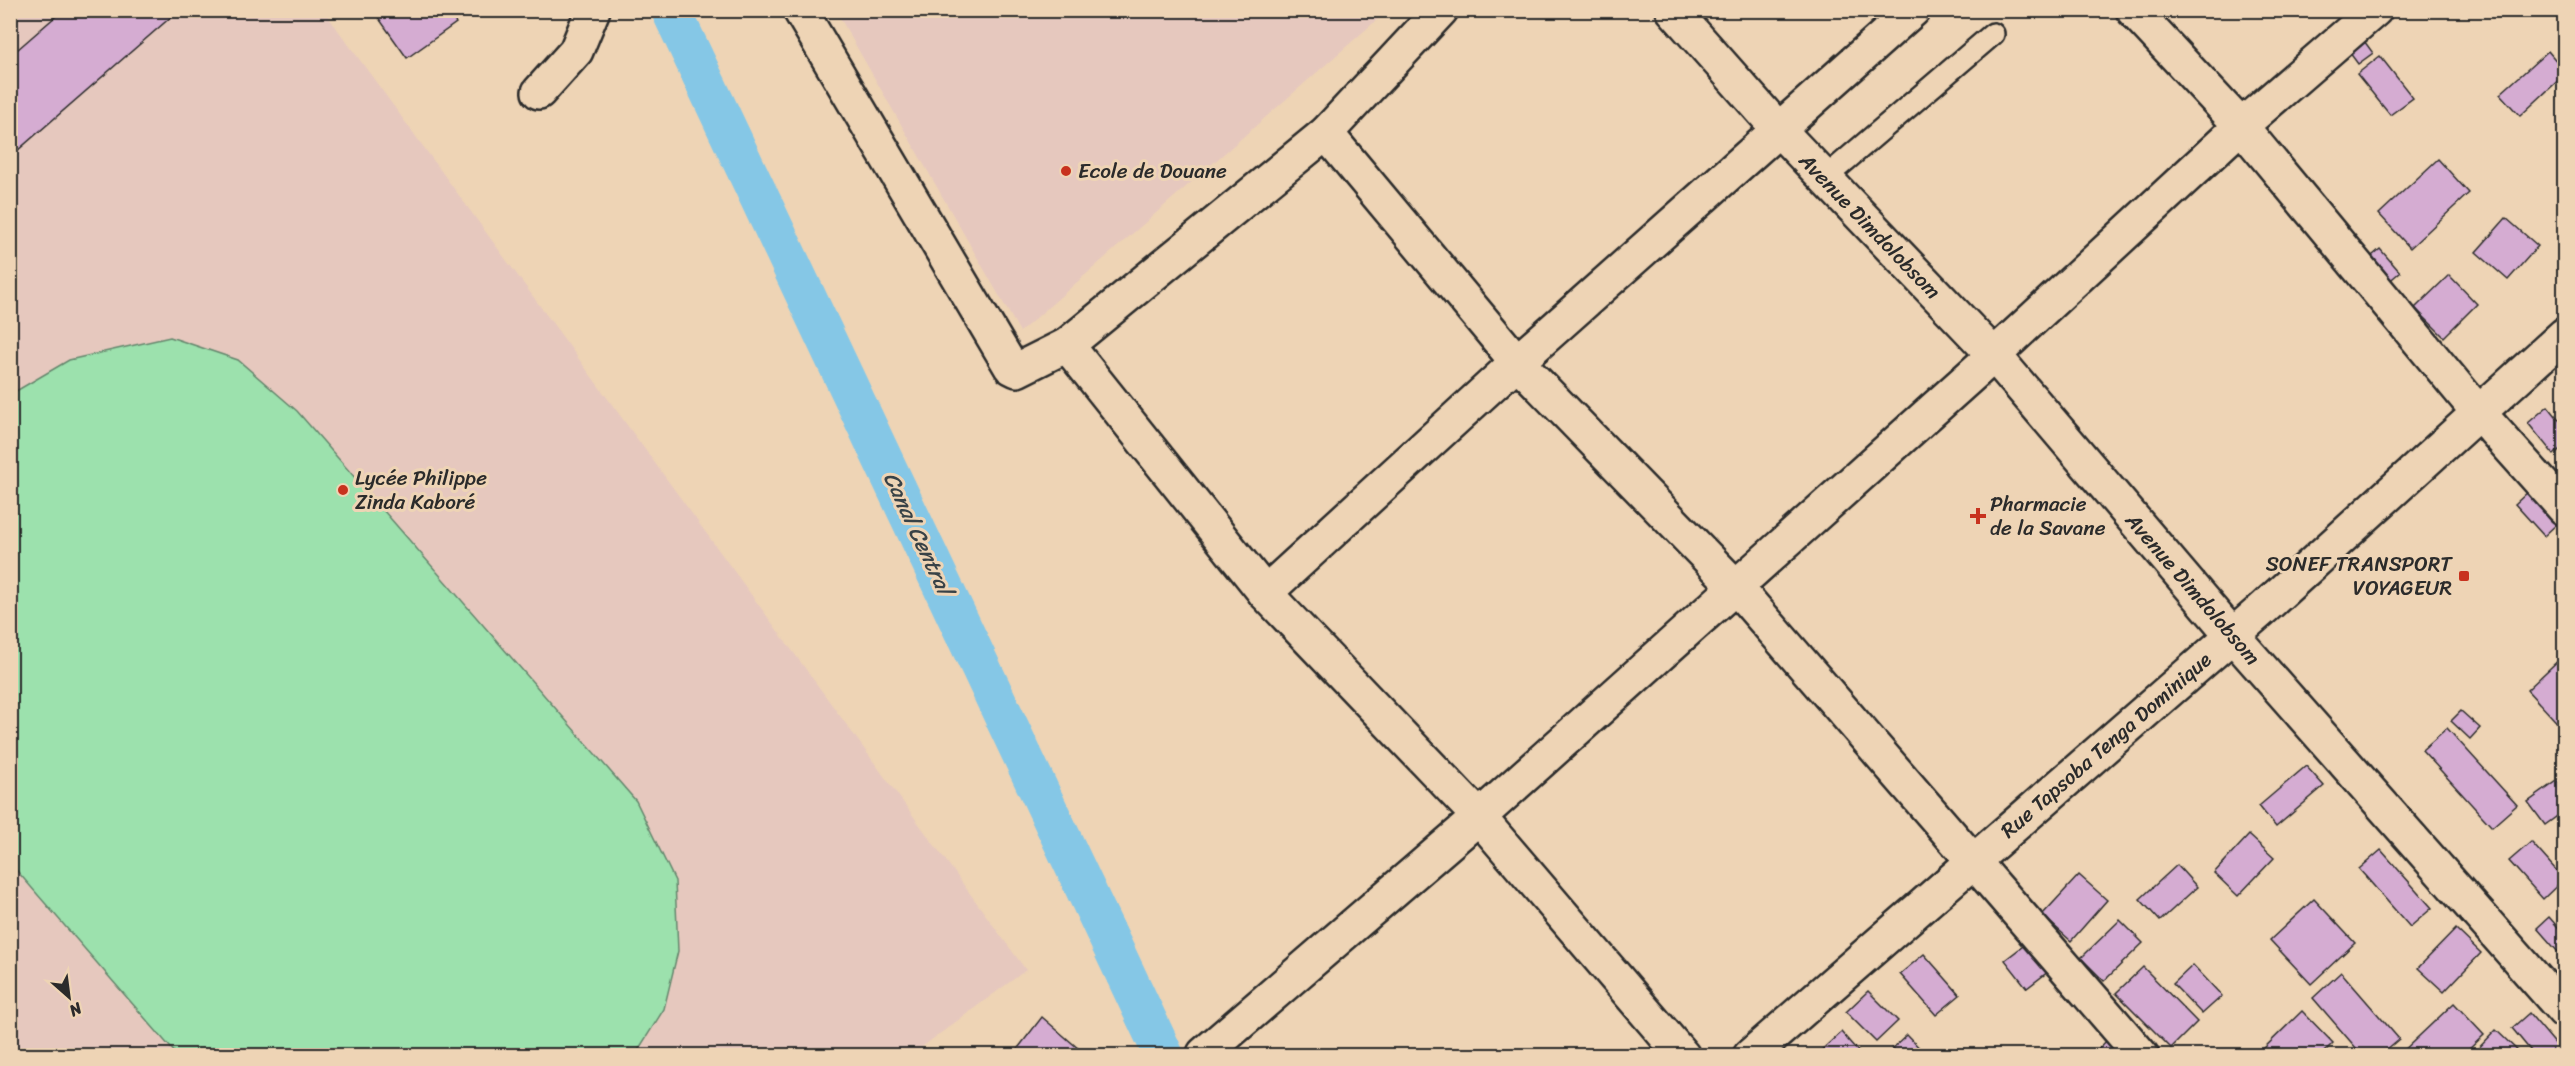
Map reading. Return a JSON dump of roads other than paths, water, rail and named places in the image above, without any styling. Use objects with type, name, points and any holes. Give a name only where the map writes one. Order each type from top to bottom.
[{"type":"street","points":[[539,92],[576,51],[593,10]]},
{"type":"street","points":[[800,10],[1011,367],[1017,370],[1067,345],[1326,133],[1441,10]]},
{"type":"street","name":"Avenue Dimdolobsom","points":[[1673,10],[1780,131],[1994,355],[2232,635],[2565,1011]]},
{"type":"street","points":[[1264,593],[1517,362],[1780,131],[1913,10]]},
{"type":"street","points":[[2133,10],[2241,126],[2478,412],[2565,508]]},
{"type":"street","points":[[1204,1054],[1479,817],[1994,355],[2241,126],[2375,10]]},
{"type":"street","points":[[1326,133],[1517,362],[1735,586],[2142,1056]]},
{"type":"street","name":"Rue Tapsoba Tenga Dominique","points":[[1750,1056],[2232,635],[2565,335]]},
{"type":"street","points":[[1067,345],[1264,593],[1479,817],[1683,1056]]},
{"type":"lane","points":[[1824,178],[1993,34]]},
{"type":"waterway","name":"Canal Central","points":[[671,10],[1164,1056]]},
{"type":"place","name":"Ecole de Douane","points":[[1066,171]]},
{"type":"place","name":"Lycée Philippe Zinda Kaboré","points":[[343,490]]},
{"type":"place","name":"Pharmacie de la Savane","points":[[1978,516]]},
{"type":"place","name":"SONEF TRANSPORT VOYAGEUR","points":[[2464,576]]}]
